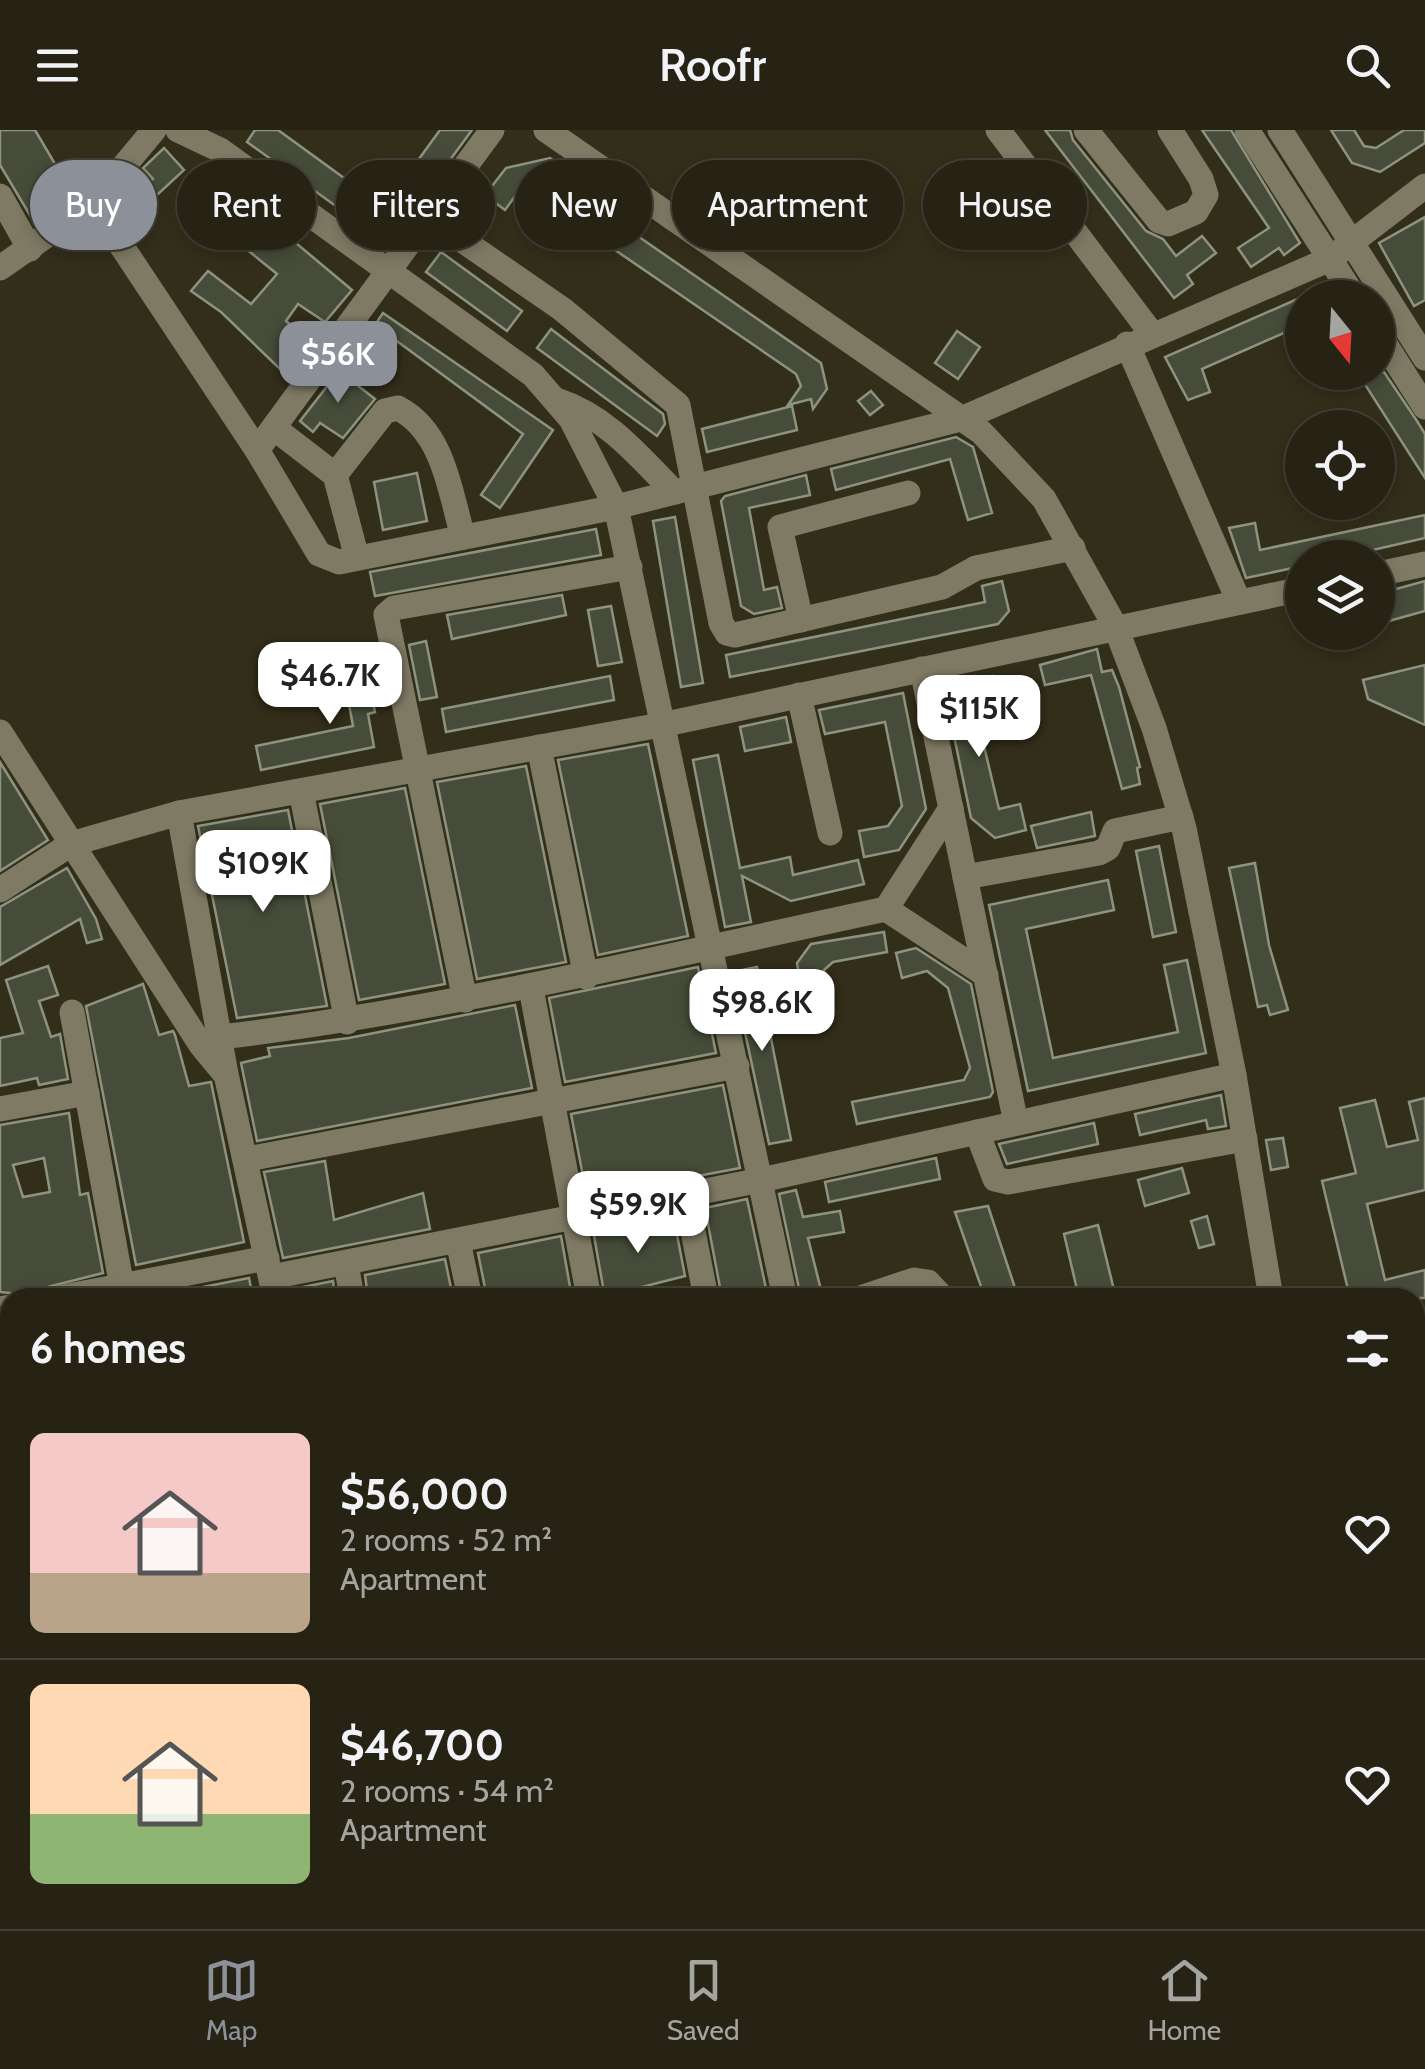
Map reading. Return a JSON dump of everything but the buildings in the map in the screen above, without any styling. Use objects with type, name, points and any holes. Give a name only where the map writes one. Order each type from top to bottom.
[{"type":"street","points":[[129,160],[154,130]]},
{"type":"street","points":[[178,130],[228,140],[390,274],[533,375],[556,400],[616,507],[666,724],[783,1288]]},
{"type":"street","points":[[471,160],[492,130]]},
{"type":"street","points":[[546,130],[981,432],[1044,499],[1116,628],[1154,728],[1181,818],[1234,1074],[1269,1288]]},
{"type":"street","points":[[998,130],[1152,334]]},
{"type":"street","points":[[1086,130],[1159,221],[1168,224],[1196,212],[1206,195],[1201,179],[1170,130]]},
{"type":"street","points":[[1248,130],[1344,280]]},
{"type":"street","points":[[1280,130],[1425,358]]},
{"type":"street","points":[[124,250],[257,450],[318,554],[339,562],[616,507],[961,418],[1330,258],[1425,186]]},
{"type":"street","points":[[0,196],[30,249],[0,268]]},
{"type":"street","points":[[257,450],[407,250]]},
{"type":"street","points":[[476,250],[562,310],[673,399],[683,419],[683,489],[726,632],[735,635],[942,586],[976,568],[1073,548]]},
{"type":"street","points":[[1127,344],[1239,602]]},
{"type":"street","points":[[1395,360],[1425,408]]},
{"type":"street","points":[[556,400],[585,409],[683,489]]},
{"type":"street","points":[[335,476],[385,412],[398,408],[430,436],[439,453],[462,538]]},
{"type":"street","points":[[274,428],[335,476],[357,558]]},
{"type":"street","points":[[800,620],[780,528],[908,493]]},
{"type":"street","points":[[1395,570],[1425,564]]},
{"type":"street","points":[[466,1000],[420,769],[385,621],[389,611],[630,567]]},
{"type":"street","points":[[0,890],[72,844],[179,813],[666,724],[1285,593]]},
{"type":"street","points":[[922,669],[1016,1123]]},
{"type":"street","points":[[799,696],[830,833]]},
{"type":"street","points":[[1,734],[201,1045],[226,1074]]},
{"type":"street","points":[[539,747],[586,977]]},
{"type":"street","points":[[301,791],[347,1022]]},
{"type":"street","points":[[221,1037],[347,1022],[531,988],[886,908],[951,808]]},
{"type":"street","points":[[179,813],[226,1074],[271,1277]]},
{"type":"street","points":[[966,878],[1099,854],[1108,848],[1115,831],[1181,818]]},
{"type":"street","points":[[886,908],[986,975]]},
{"type":"street","points":[[531,988],[587,1288]]},
{"type":"street","points":[[72,1012],[122,1288]]},
{"type":"street","points":[[247,1160],[737,1066]]},
{"type":"street","points":[[155,1288],[271,1277],[572,1219],[1234,1074]]},
{"type":"street","points":[[0,1109],[86,1092]]},
{"type":"street","points":[[977,1132],[988,1169],[995,1179],[1008,1182],[1245,1139]]},
{"type":"street","points":[[686,1195],[704,1288]]},
{"type":"street","points":[[458,1241],[468,1288]]},
{"type":"street","points":[[346,1263],[350,1288]]},
{"type":"street","points":[[890,1288],[914,1280],[928,1282],[934,1288]]}]
